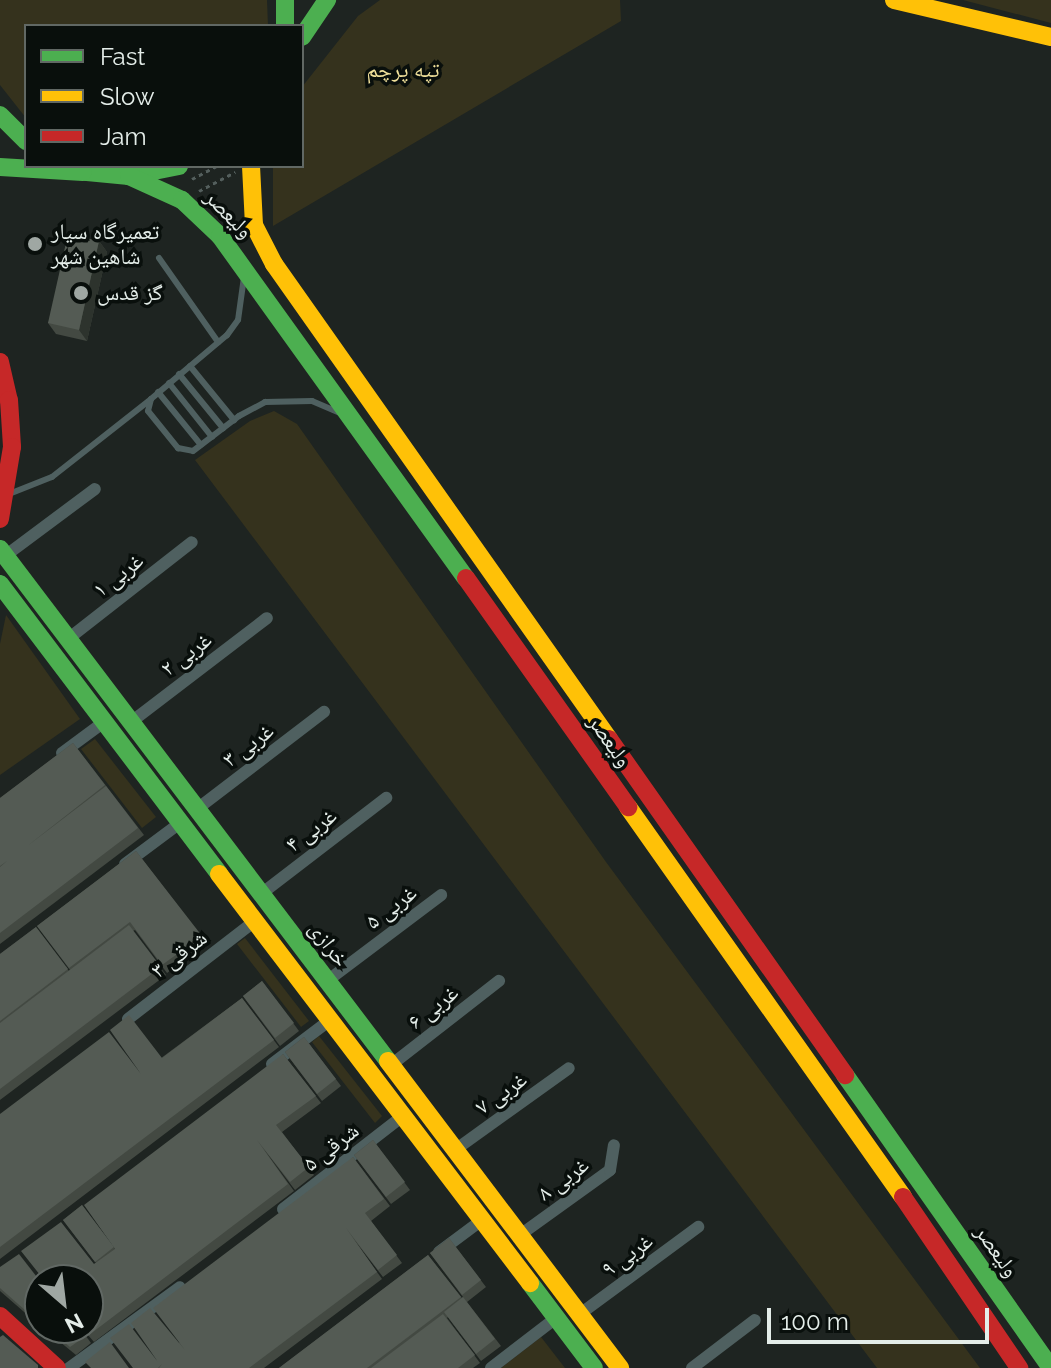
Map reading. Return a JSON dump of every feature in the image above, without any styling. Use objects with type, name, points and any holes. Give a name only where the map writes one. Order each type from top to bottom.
[{"type":"main road","points":[[285,0],[285,24]]},
{"type":"main road","points":[[304,34],[327,0]]},
{"type":"main road","points":[[894,0],[1051,37]]},
{"type":"main road","points":[[0,115],[24,139]]},
{"type":"main road","points":[[0,167],[80,169],[129,176],[169,168]]},
{"type":"main road","name":"ولیعصر","points":[[249,168],[254,225],[274,264],[1051,1368]]},
{"type":"main road","points":[[0,175],[19,169]]},
{"type":"main road","name":"ولیعصر","points":[[129,176],[182,200],[220,236],[244,265],[869,1147],[1019,1368]]},
{"type":"main road","points":[[0,362],[9,400],[12,447],[0,519]]},
{"type":"main road","name":"خرازی","points":[[3,553],[620,1368]]},
{"type":"main road","name":"خرازی","points":[[0,584],[594,1368]]},
{"type":"main road","points":[[368,1070],[388,1061]]},
{"type":"main road","points":[[518,1268],[535,1255]]},
{"type":"main road","points":[[0,1316],[57,1368]]},
{"type":"street","points":[[3,553],[95,489]]},
{"type":"street","name":"۱ غربی","points":[[68,639],[192,542]]},
{"type":"street","name":"۲ غربی","points":[[131,722],[267,618]]},
{"type":"street","name":"۳ غربی","points":[[197,809],[324,712]]},
{"type":"street","points":[[46,764],[104,722]]},
{"type":"street","name":"۴ غربی","points":[[261,894],[386,798]]},
{"type":"street","points":[[108,877],[180,823]]},
{"type":"street","name":"۵ غربی","points":[[327,981],[441,895]]},
{"type":"street","name":"۳ شرقی","points":[[128,1019],[255,921]]},
{"type":"street","name":"۶ غربی","points":[[388,1061],[499,981]]},
{"type":"street","points":[[254,1077],[330,1020]]},
{"type":"street","name":"۷ غربی","points":[[455,1150],[569,1068]]},
{"type":"street","name":"۵ شرقی","points":[[283,1209],[403,1116]]},
{"type":"street","name":"۸ غربی","points":[[520,1235],[610,1170],[614,1145]]},
{"type":"street","points":[[423,1264],[482,1220]]},
{"type":"street","name":"۹ غربی","points":[[580,1314],[698,1227]]},
{"type":"street","points":[[69,1368],[190,1280]]},
{"type":"street","points":[[491,1368],[556,1318]]},
{"type":"street","points":[[692,1368],[755,1320]]},
{"type":"lane","points":[[159,258],[218,342]]},
{"type":"lane","points":[[2,494],[52,477],[218,342],[238,320],[243,301],[244,265]]},
{"type":"lane","points":[[190,366],[234,420]]},
{"type":"lane","points":[[179,374],[223,428]]},
{"type":"lane","points":[[169,383],[212,437]]},
{"type":"lane","points":[[158,392],[201,445]]},
{"type":"lane","points":[[151,399],[148,411],[178,448],[193,451],[234,420],[265,402],[287,399],[312,401],[353,419]]},
{"type":"path","points":[[182,200],[245,168]]},
{"type":"green space","points":[[0,0],[267,0],[268,24],[24,24],[24,115],[0,85]]},
{"type":"green space","name":"تپه پرچم","points":[[380,0],[620,0],[621,21],[273,226],[273,168],[304,168],[304,84],[358,16]]},
{"type":"green space","points":[[963,0],[1051,0],[1051,23]]},
{"type":"green space","points":[[274,411],[297,424],[606,862],[980,1368],[877,1368],[195,460],[250,421]]},
{"type":"green space","points":[[6,615],[80,719],[0,775],[0,644]]},
{"type":"green space","points":[[95,739],[156,817],[142,828],[81,749]]},
{"type":"green space","points":[[245,938],[309,1021],[301,1027],[237,944]]},
{"type":"green space","points":[[319,1036],[382,1116],[375,1123],[312,1042]]},
{"type":"green space","points":[[541,1337],[565,1368],[501,1368]]},
{"type":"building","name":"گز قدس","points":[[68,234],[99,241],[79,330],[48,323]]},
{"type":"building","points":[[73,743],[105,785],[26,847],[106,786],[138,828],[0,933],[0,867],[7,861],[0,866],[0,798]]},
{"type":"building","points":[[136,851],[202,936],[162,965],[130,922],[69,968],[37,926]]},
{"type":"building","points":[[129,925],[161,967],[0,1089],[0,1023]]},
{"type":"building","points":[[36,927],[68,969],[0,1021],[0,954]]},
{"type":"building","points":[[262,981],[294,1023],[275,1038],[243,996]]},
{"type":"building","points":[[242,998],[274,1040],[0,1247],[0,1114],[109,1032],[141,1074],[110,1030],[129,1015],[162,1058]]},
{"type":"building","points":[[304,1037],[336,1079],[317,1094],[285,1052]]},
{"type":"building","points":[[283,1054],[316,1096],[276,1125],[309,1167],[290,1182],[257,1140],[288,1184],[104,1324],[104,1264],[94,1264],[115,1249],[84,1205]]},
{"type":"building","points":[[373,1140],[405,1182],[386,1197],[354,1155]]},
{"type":"building","points":[[353,1157],[384,1199],[365,1213],[397,1255],[378,1270],[346,1228],[377,1272],[249,1368],[159,1368],[162,1364],[158,1368],[133,1368],[110,1338],[129,1324],[158,1362],[131,1323],[150,1308],[185,1350],[153,1308]]},
{"type":"building","points":[[82,1205],[114,1247],[95,1262],[63,1220]]},
{"type":"building","points":[[61,1222],[94,1264],[31,1264],[21,1251]]},
{"type":"building","points":[[449,1238],[481,1280],[462,1295],[430,1253]]},
{"type":"building","points":[[19,1254],[27,1264],[24,1264],[24,1309],[0,1288],[0,1267]]},
{"type":"building","points":[[428,1255],[461,1297],[367,1368],[279,1368]]},
{"type":"building","points":[[463,1297],[495,1339],[476,1354],[444,1312]]},
{"type":"building","points":[[443,1314],[475,1355],[458,1368],[371,1368]]},
{"type":"building","points":[[3,1335],[38,1368],[0,1368],[0,1337]]},
{"type":"building","points":[[110,1342],[129,1368],[91,1368],[85,1362]]},
{"type":"traffic: fast","points":[[285,0],[285,24]]},
{"type":"traffic: fast","points":[[304,34],[327,0]]},
{"type":"traffic: fast","points":[[0,115],[24,139]]},
{"type":"traffic: fast","points":[[0,167],[83,172]]},
{"type":"traffic: fast","points":[[77,168],[87,172],[129,176],[169,168]]},
{"type":"traffic: fast","points":[[129,176],[182,200],[220,236],[466,578]]},
{"type":"traffic: fast","points":[[0,549],[388,1061]]},
{"type":"traffic: fast","points":[[0,584],[219,874]]},
{"type":"traffic: fast","points":[[845,1075],[1051,1368]]},
{"type":"traffic: fast","points":[[530,1283],[594,1368]]},
{"type":"traffic: slow","points":[[894,0],[1051,37]]},
{"type":"traffic: slow","points":[[251,168],[254,225],[274,264],[609,739]]},
{"type":"traffic: slow","points":[[628,807],[903,1197]]},
{"type":"traffic: slow","points":[[219,874],[530,1283]]},
{"type":"traffic: slow","points":[[388,1061],[620,1368]]},
{"type":"traffic: jam","points":[[0,362],[9,400],[12,447],[0,519]]},
{"type":"traffic: jam","points":[[466,578],[628,807]]},
{"type":"traffic: jam","points":[[609,739],[845,1075]]},
{"type":"traffic: jam","points":[[903,1197],[1019,1368]]},
{"type":"traffic: jam","points":[[0,1316],[57,1368]]},
{"type":"place","name":"تعمیرگاه سیار شاهین شهر","points":[[35,244]]},
{"type":"place","name":"گز قدس","points":[[81,293]]}]
